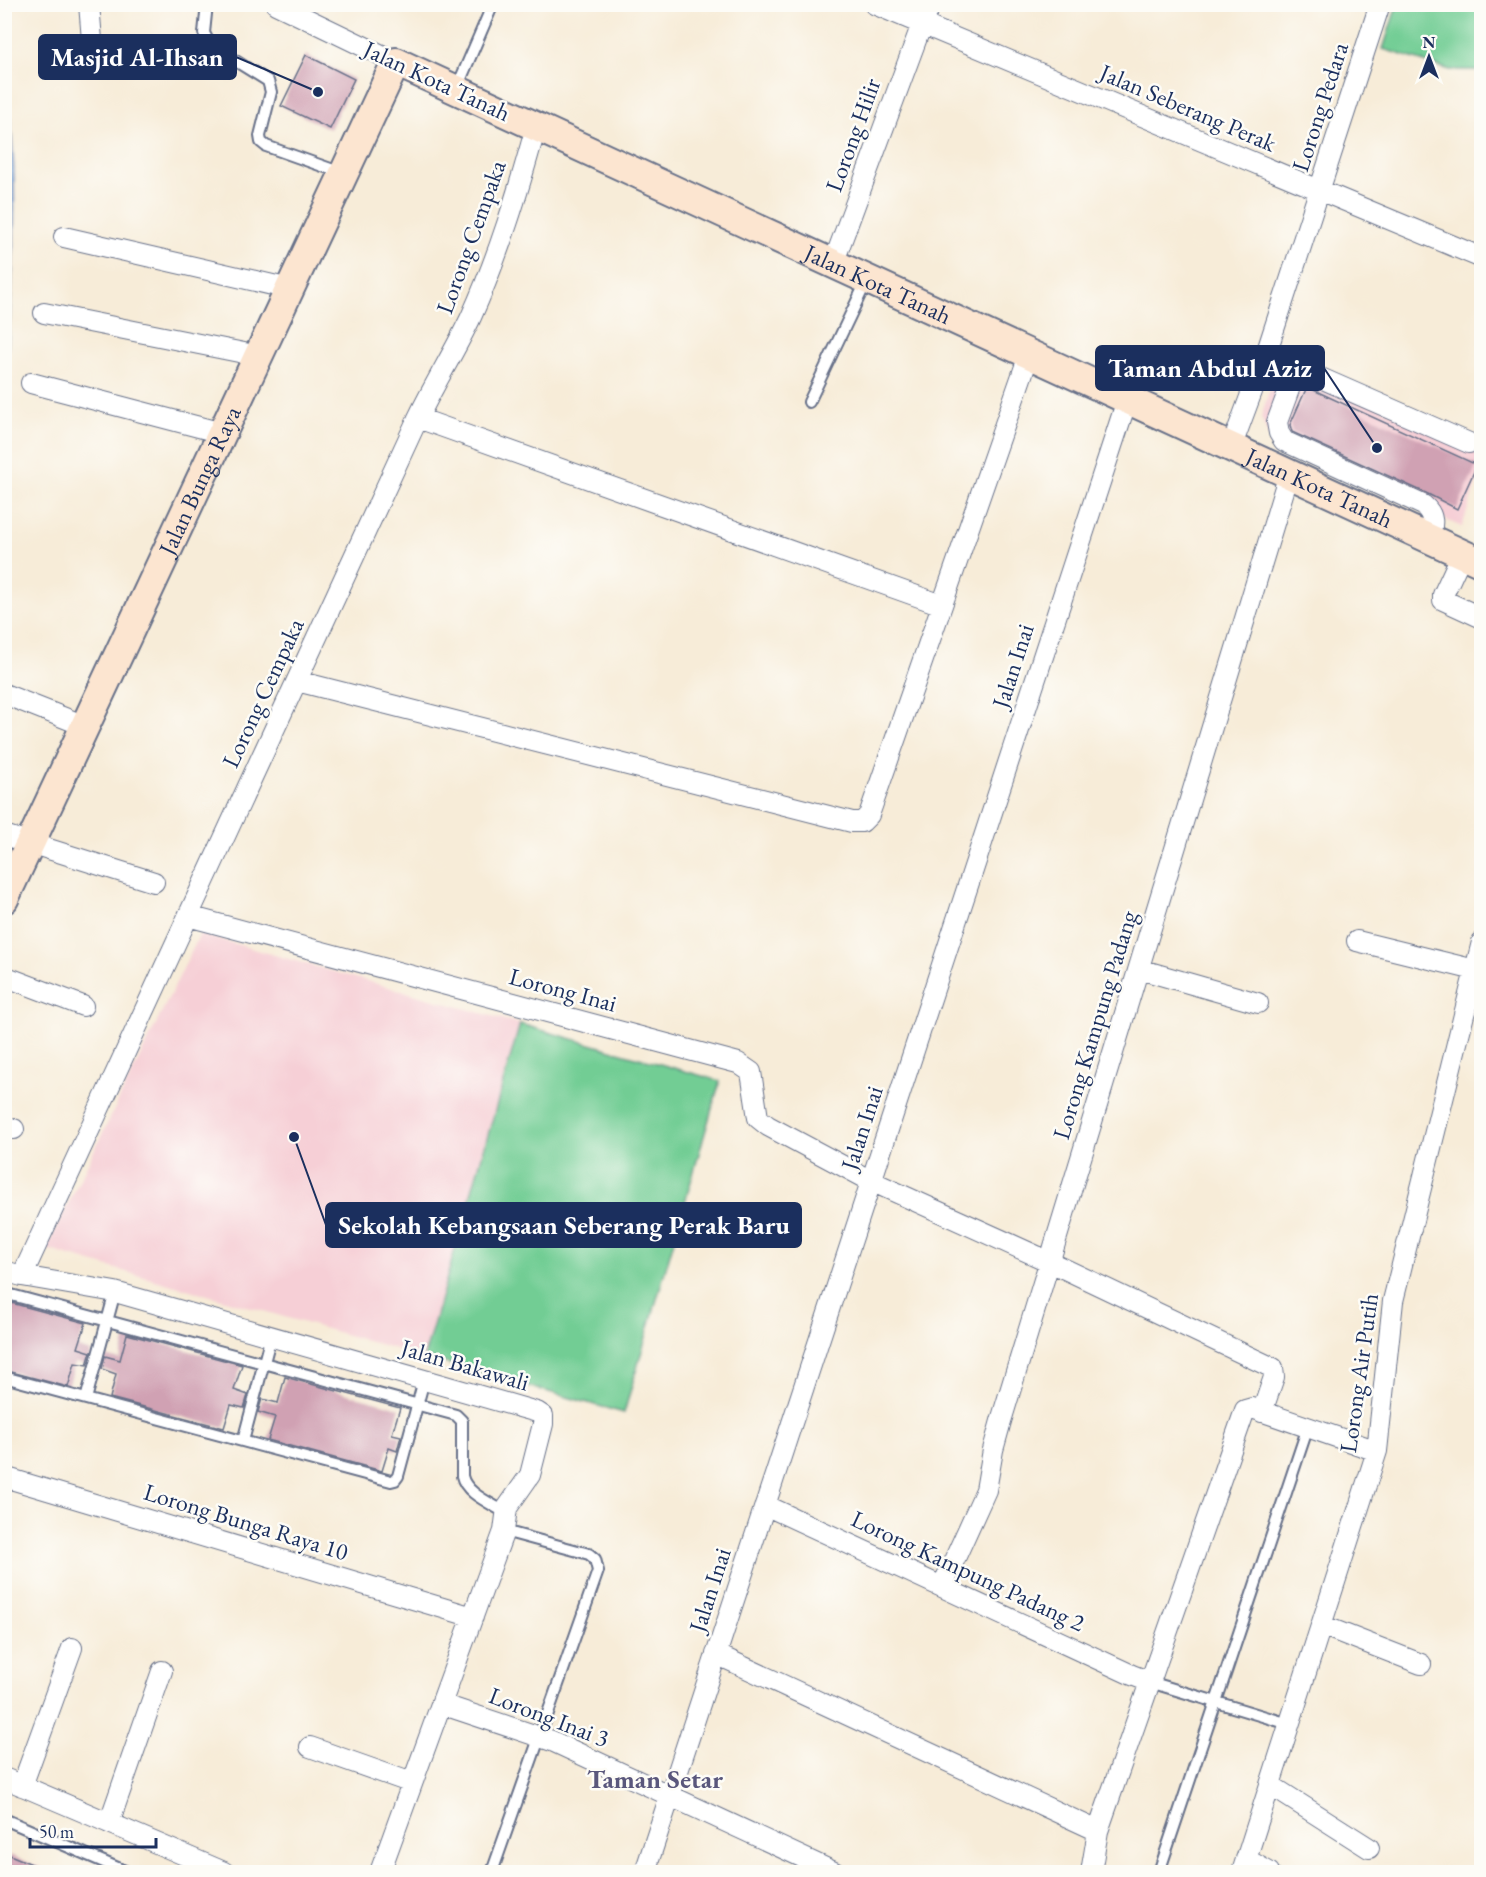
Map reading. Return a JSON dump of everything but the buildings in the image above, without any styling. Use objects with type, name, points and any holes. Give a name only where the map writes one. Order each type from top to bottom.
[{"type":"street","name":"Jalan Seberang Perak","points":[[874,4],[1482,258]]},
{"type":"street","name":"Lorong Hilir","points":[[833,264],[931,4]]},
{"type":"street","name":"Lorong Pedara","points":[[1231,448],[1266,354],[1380,4]]},
{"type":"street","points":[[87,5],[93,52]]},
{"type":"street","name":"Jalan Kota Tanah","points":[[281,6],[456,90],[1472,559]]},
{"type":"street","name":"Jalan Bunga Raya","points":[[4,898],[18,839],[85,726],[396,62]]},
{"type":"street","name":"Lorong Cempaka","points":[[13,1274],[188,916],[418,418],[470,318],[496,257],[516,199],[536,127]]},
{"type":"street","points":[[64,237],[290,289]]},
{"type":"street","points":[[44,314],[259,356]]},
{"type":"street","points":[[297,681],[857,823],[862,822],[869,814],[1029,354]]},
{"type":"street","points":[[1266,354],[1469,443]]},
{"type":"street","points":[[1297,368],[1277,422],[1284,441],[1423,505],[1432,518],[1432,528],[1428,538]]},
{"type":"street","points":[[31,383],[222,433]]},
{"type":"street","name":"Jalan Inai","points":[[645,1872],[1127,400]]},
{"type":"street","points":[[418,418],[942,605]]},
{"type":"street","name":"Lorong Kampung Padang","points":[[942,1587],[986,1490],[996,1439],[1289,474]]},
{"type":"street","points":[[1472,559],[1443,595],[1443,600],[1482,618]]},
{"type":"street","points":[[4,694],[85,726]]},
{"type":"street","points":[[18,839],[154,882]]},
{"type":"street","name":"Lorong Inai","points":[[188,916],[738,1063],[752,1072],[758,1118],[762,1123],[871,1181]]},
{"type":"street","points":[[1357,941],[1474,970]]},
{"type":"street","name":"Lorong Air Putih","points":[[1244,1866],[1377,1451],[1393,1300],[1482,942]]},
{"type":"street","points":[[1139,969],[1258,1003]]},
{"type":"street","points":[[4,976],[83,1006]]},
{"type":"street","points":[[871,1181],[1050,1262],[1273,1368],[1274,1377],[1262,1412]]},
{"type":"street","name":"Jalan Bakawali","points":[[13,1274],[115,1292],[537,1412],[543,1416],[530,1475],[505,1522],[473,1617],[380,1872]]},
{"type":"street","points":[[1091,1872],[1098,1831],[1244,1412],[1249,1408],[1377,1451]]},
{"type":"street","name":"Lorong Bunga Raya 10","points":[[4,1477],[473,1617]]},
{"type":"street","name":"Lorong Kampung Padang 2","points":[[765,1505],[1150,1682]]},
{"type":"street","points":[[1321,1625],[1421,1664]]},
{"type":"street","points":[[72,1648],[14,1782],[224,1872]]},
{"type":"street","points":[[716,1654],[1098,1831]]},
{"type":"street","points":[[109,1823],[162,1671]]},
{"type":"street","name":"Lorong Inai 3","points":[[441,1704],[538,1736],[834,1872]]},
{"type":"street","points":[[310,1747],[412,1784]]},
{"type":"street","points":[[1270,1785],[1369,1848]]},
{"type":"street","points":[[1244,1866],[1269,1872]]},
{"type":"lane","points":[[207,4],[204,33],[210,45],[268,81],[271,87],[272,92],[260,136],[261,142],[266,146],[344,174]]},
{"type":"lane","points":[[456,90],[493,4]]},
{"type":"lane","points":[[809,402],[867,280]]},
{"type":"lane","points":[[86,1399],[115,1292]]},
{"type":"lane","points":[[4,1293],[460,1417],[464,1484],[505,1522],[589,1554],[595,1559],[598,1571],[492,1872]]},
{"type":"lane","points":[[243,1441],[271,1336]]},
{"type":"lane","points":[[4,1377],[393,1481],[398,1476],[424,1380]]},
{"type":"lane","points":[[1160,1872],[1308,1427]]},
{"type":"lane","points":[[1150,1682],[1289,1724]]},
{"type":"lane","points":[[4,1819],[128,1872]]},
{"type":"shaded area","points":[[1278,362],[1481,452],[1481,469],[1462,527],[1272,444],[1261,417]]},
{"type":"shaded area","points":[[200,934],[520,1024],[424,1357],[46,1249]]},
{"type":"green space","points":[[1397,5],[1481,5],[1481,70],[1450,70],[1383,49]]},
{"type":"green space","points":[[520,1024],[720,1081],[624,1413],[424,1357]]},
{"type":"water","points":[[5,89],[13,146],[14,240],[5,374]]},
{"type":"place","name":"Masjid Al-Ihsan","points":[[318,92]]},
{"type":"place","name":"Taman Abdul Aziz","points":[[1377,448]]},
{"type":"place","name":"Sekolah Kebangsaan Seberang Perak Baru","points":[[294,1137]]},
{"type":"district","name":"Taman Setar","points":[[655,1779]]}]
